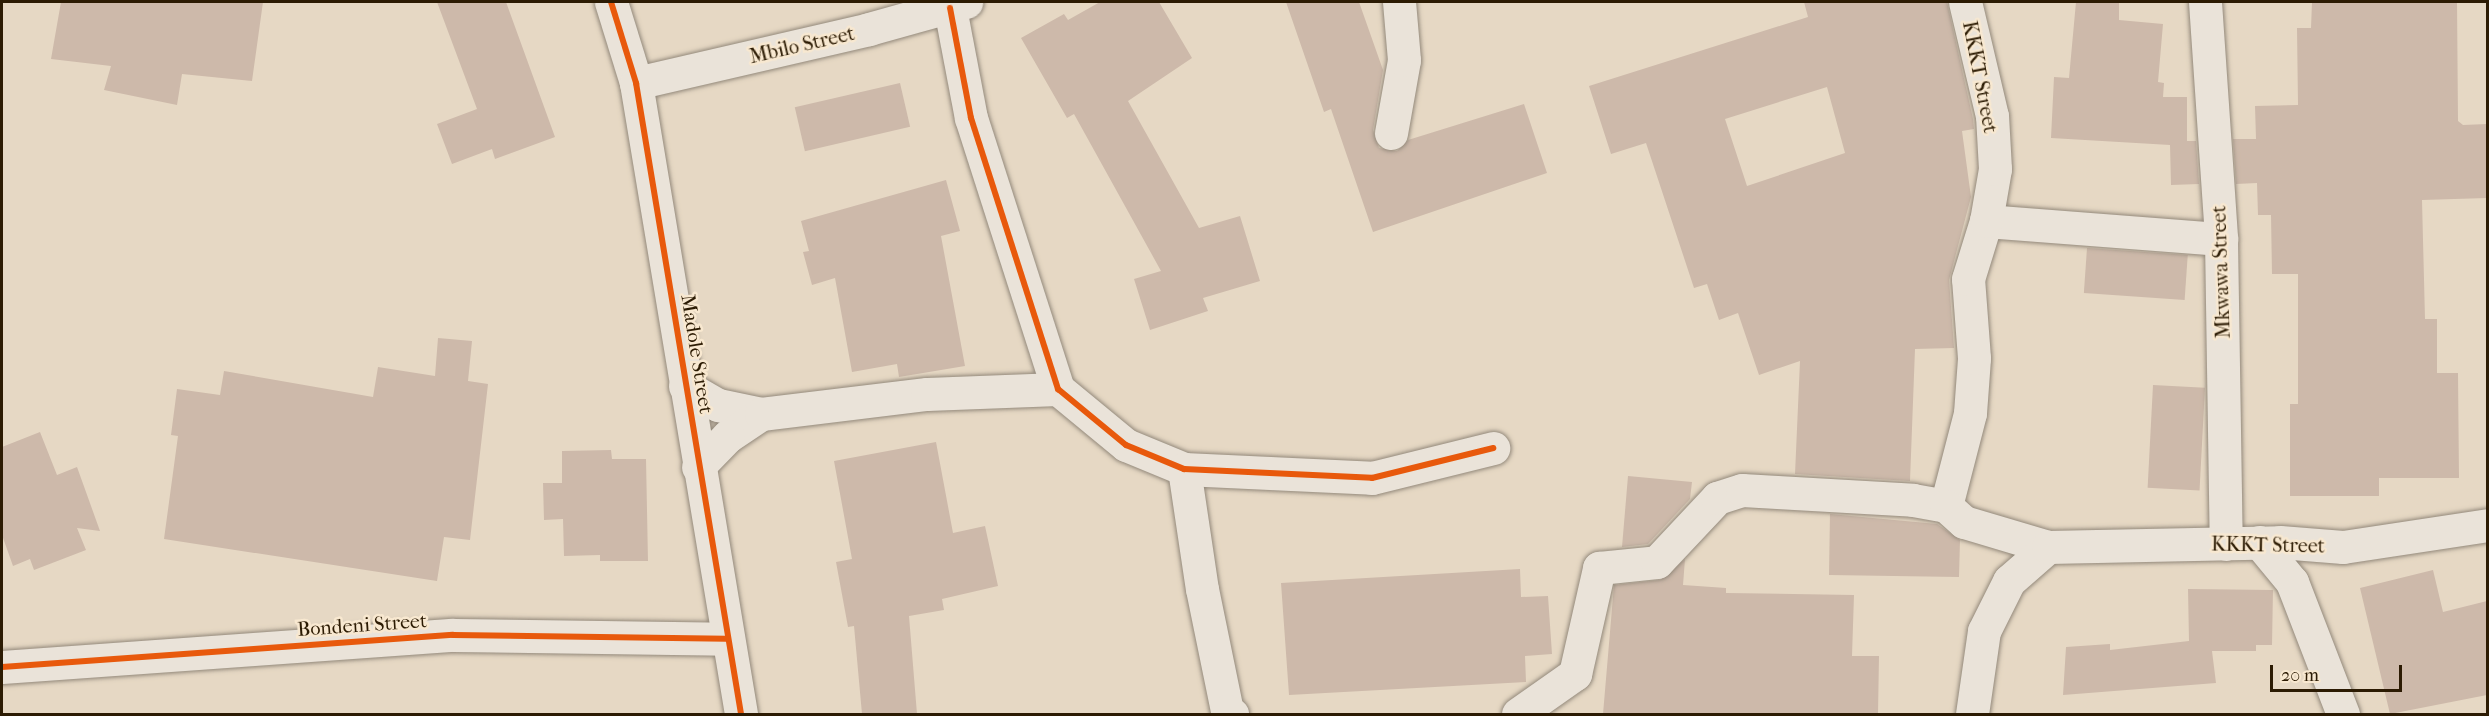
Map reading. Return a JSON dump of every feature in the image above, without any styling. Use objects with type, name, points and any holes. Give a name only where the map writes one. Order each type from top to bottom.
[{"type":"street","name":"Madole Street","points":[[611,2],[636,83],[726,639],[741,714]]},
{"type":"street","points":[[1391,133],[1404,60],[1399,2]]},
{"type":"street","name":"KKKT Street","points":[[1946,506],[1970,413],[1974,358],[1968,279],[1986,221],[1995,169],[1992,116],[1965,2]]},
{"type":"street","name":"Mkwawa Street","points":[[2205,2],[2222,239],[2226,544]]},
{"type":"street","name":"Mbilo Street","points":[[636,83],[958,5]]},
{"type":"street","points":[[958,5],[971,118],[1058,389],[1126,445],[1184,469],[1371,478],[1493,448]]},
{"type":"street","points":[[1986,221],[2222,239]]},
{"type":"street","points":[[685,386],[718,405],[761,414],[927,394],[1058,389]]},
{"type":"street","points":[[698,467],[728,436],[761,414]]},
{"type":"street","points":[[1184,469],[1202,589],[1227,711],[1232,714]]},
{"type":"street","name":"KKKT Street","points":[[1518,714],[1575,674],[1599,568],[1657,562],[1717,498],[1742,490],[1913,500],[1946,506],[1964,522],[2048,547],[2259,542],[2343,546],[2487,525]]},
{"type":"street","points":[[2259,542],[2292,582],[2343,714]]},
{"type":"street","points":[[1972,714],[1984,631],[2009,581],[2048,547]]},
{"type":"street","name":"Bondeni Street","points":[[2,667],[453,635],[726,639]]},
{"type":"building","points":[[61,2],[263,2],[252,81],[182,74],[177,105],[104,90],[111,66],[51,59]]},
{"type":"building","points":[[437,2],[506,2],[555,137],[495,159],[492,149],[452,164],[437,124],[477,109]]},
{"type":"building","points":[[1100,2],[1159,2],[1192,58],[1128,101],[1199,228],[1240,216],[1260,281],[1203,298],[1208,311],[1150,330],[1134,279],[1161,271],[1074,114],[1067,118],[1021,38],[1064,14],[1068,20]]},
{"type":"building","points":[[1286,2],[1359,2],[1383,70],[1373,130],[1379,148],[1397,151],[1408,140],[1524,104],[1547,173],[1373,232],[1331,109],[1324,112]]},
{"type":"building","points":[[1804,2],[1947,2],[1973,119],[1974,129],[1962,131],[1971,197],[1949,280],[1954,348],[1915,349],[1910,481],[1795,474],[1800,361],[1759,375],[1738,313],[1719,320],[1707,284],[1694,288],[1646,143],[1611,154],[1589,86],[1808,17]],"holes":[[[1827,87],[1845,153],[1747,186],[1725,119]]]},
{"type":"building","points":[[2076,2],[2119,2],[2119,20],[2163,24],[2158,82],[2164,83],[2163,97],[2187,97],[2187,141],[2196,141],[2199,184],[2171,185],[2170,145],[2051,138],[2054,77],[2069,78]]},
{"type":"building","points":[[2312,2],[2457,2],[2458,121],[2463,125],[2487,124],[2487,198],[2422,200],[2425,319],[2437,319],[2437,373],[2458,373],[2459,478],[2379,478],[2379,496],[2290,496],[2290,404],[2298,404],[2298,274],[2272,274],[2271,215],[2258,215],[2257,183],[2236,184],[2233,139],[2256,139],[2255,106],[2298,105],[2297,28],[2311,28]]},
{"type":"building","points":[[900,83],[910,127],[805,151],[795,107]]},
{"type":"building","points":[[946,180],[960,231],[941,236],[965,366],[899,377],[897,364],[852,372],[835,278],[812,285],[803,252],[809,251],[801,221]]},
{"type":"building","points":[[2087,248],[2188,255],[2185,300],[2084,293]]},
{"type":"building","points":[[438,338],[472,341],[468,381],[488,384],[470,540],[444,537],[437,581],[164,539],[178,436],[171,435],[177,389],[220,395],[224,371],[373,397],[378,367],[435,376]]},
{"type":"building","points":[[2153,385],[2205,388],[2200,491],[2148,488]]},
{"type":"building","points":[[40,432],[57,475],[77,467],[100,531],[77,528],[86,550],[34,570],[30,559],[13,566],[2,535],[2,447]]},
{"type":"building","points":[[936,442],[953,533],[985,526],[998,586],[942,599],[944,610],[909,616],[917,714],[862,714],[854,626],[848,627],[836,562],[852,559],[834,461]]},
{"type":"building","points":[[611,450],[612,459],[646,459],[648,561],[600,561],[600,555],[564,556],[563,519],[544,520],[543,483],[562,483],[562,451]]},
{"type":"building","points":[[1628,476],[1692,482],[1690,499],[1648,544],[1622,547]]},
{"type":"building","points":[[1830,514],[1937,524],[1960,540],[1959,577],[1829,575]]},
{"type":"building","points":[[1685,559],[1683,585],[1726,588],[1726,593],[1854,595],[1852,656],[1879,656],[1878,714],[1603,714],[1614,585],[1660,580]]},
{"type":"building","points":[[1520,569],[1521,597],[1548,596],[1552,654],[1525,656],[1526,682],[1289,695],[1281,583]]},
{"type":"building","points":[[2433,570],[2443,612],[2487,601],[2487,695],[2390,714],[2360,588]]},
{"type":"building","points":[[2188,589],[2273,590],[2272,645],[2256,645],[2256,651],[2212,651],[2216,683],[2063,695],[2066,647],[2110,644],[2110,650],[2189,641]]},
{"type":"cycle path","points":[[611,2],[636,83],[741,714]]},
{"type":"cycle path","points":[[950,8],[971,118],[1058,389],[1126,445],[1184,469],[1372,478],[1493,448]]},
{"type":"cycle path","points":[[2,667],[453,635],[726,639]]}]
